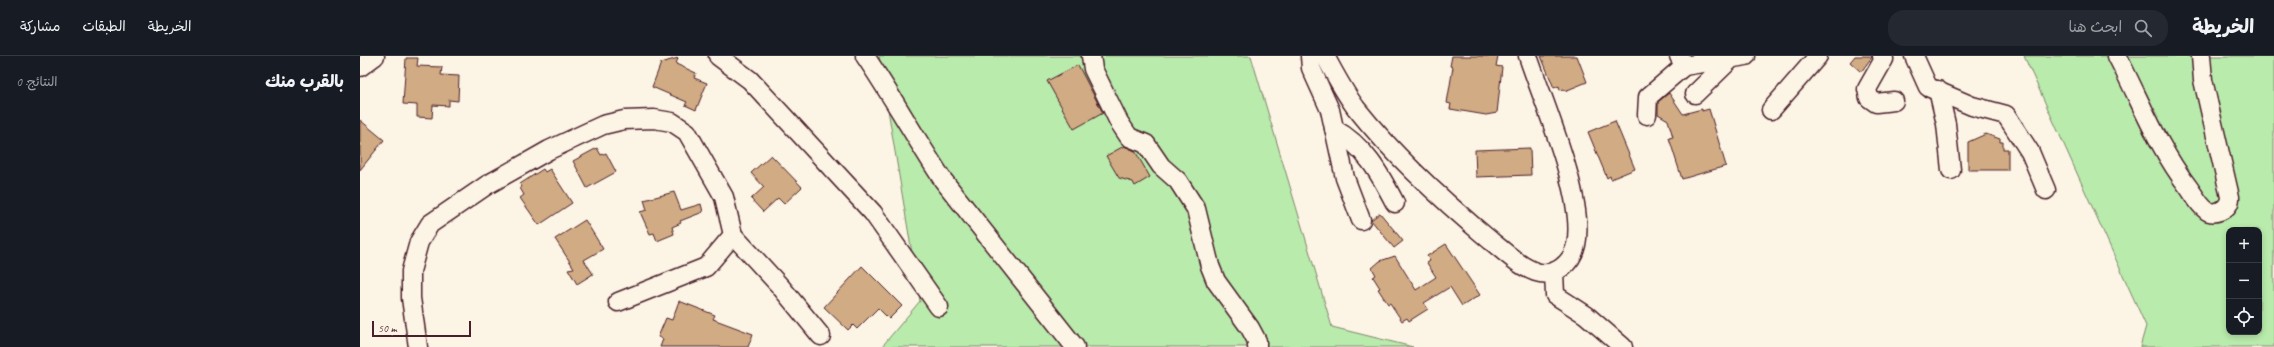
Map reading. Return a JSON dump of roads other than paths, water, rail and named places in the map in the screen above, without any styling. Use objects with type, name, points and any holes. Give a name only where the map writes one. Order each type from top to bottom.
[{"type":"street","points":[[360,67],[375,56]]},
{"type":"street","points":[[718,56],[750,80],[873,213],[939,307]]},
{"type":"street","points":[[865,56],[887,87],[930,163],[942,180],[1075,347]]},
{"type":"street","points":[[1091,56],[1093,69],[1119,122],[1129,137],[1146,144],[1161,166],[1178,182],[1196,209],[1204,234],[1206,251],[1214,276],[1250,328],[1257,347]]},
{"type":"street","points":[[1312,56],[1341,84]]},
{"type":"street","points":[[1312,56],[1311,68],[1330,110],[1345,178],[1361,220]]},
{"type":"street","points":[[1325,56],[1356,108],[1452,209],[1521,265],[1537,272],[1554,272],[1569,262],[1576,245],[1576,219],[1568,172],[1528,56]]},
{"type":"street","points":[[1771,110],[1818,56]]},
{"type":"street","points":[[1882,56],[1884,59],[1867,89],[1869,98],[1876,103],[1894,101]]},
{"type":"street","points":[[1914,56],[1928,87],[1938,90],[1972,106],[2006,115],[2023,139],[2046,190]]},
{"type":"street","points":[[2117,56],[2138,96],[2160,146],[2172,166],[2204,209],[2213,213],[2224,209],[2228,205],[2230,197],[2204,87],[2201,56]]},
{"type":"street","points":[[1647,115],[1648,97],[1682,61],[1739,57]]},
{"type":"street","points":[[1695,94],[1739,57]]},
{"type":"street","points":[[1938,90],[1946,124],[1951,170]]},
{"type":"street","points":[[418,347],[411,298],[411,271],[419,242],[430,224],[487,185],[549,150],[603,125],[624,120],[654,119],[672,122],[687,132],[724,197],[733,235],[780,286],[821,336]]},
{"type":"street","points":[[1334,129],[1347,136],[1364,152],[1381,176],[1395,203]]},
{"type":"street","points":[[618,302],[706,267],[733,235]]},
{"type":"street","points":[[1554,272],[1555,295],[1586,315],[1623,347]]}]
